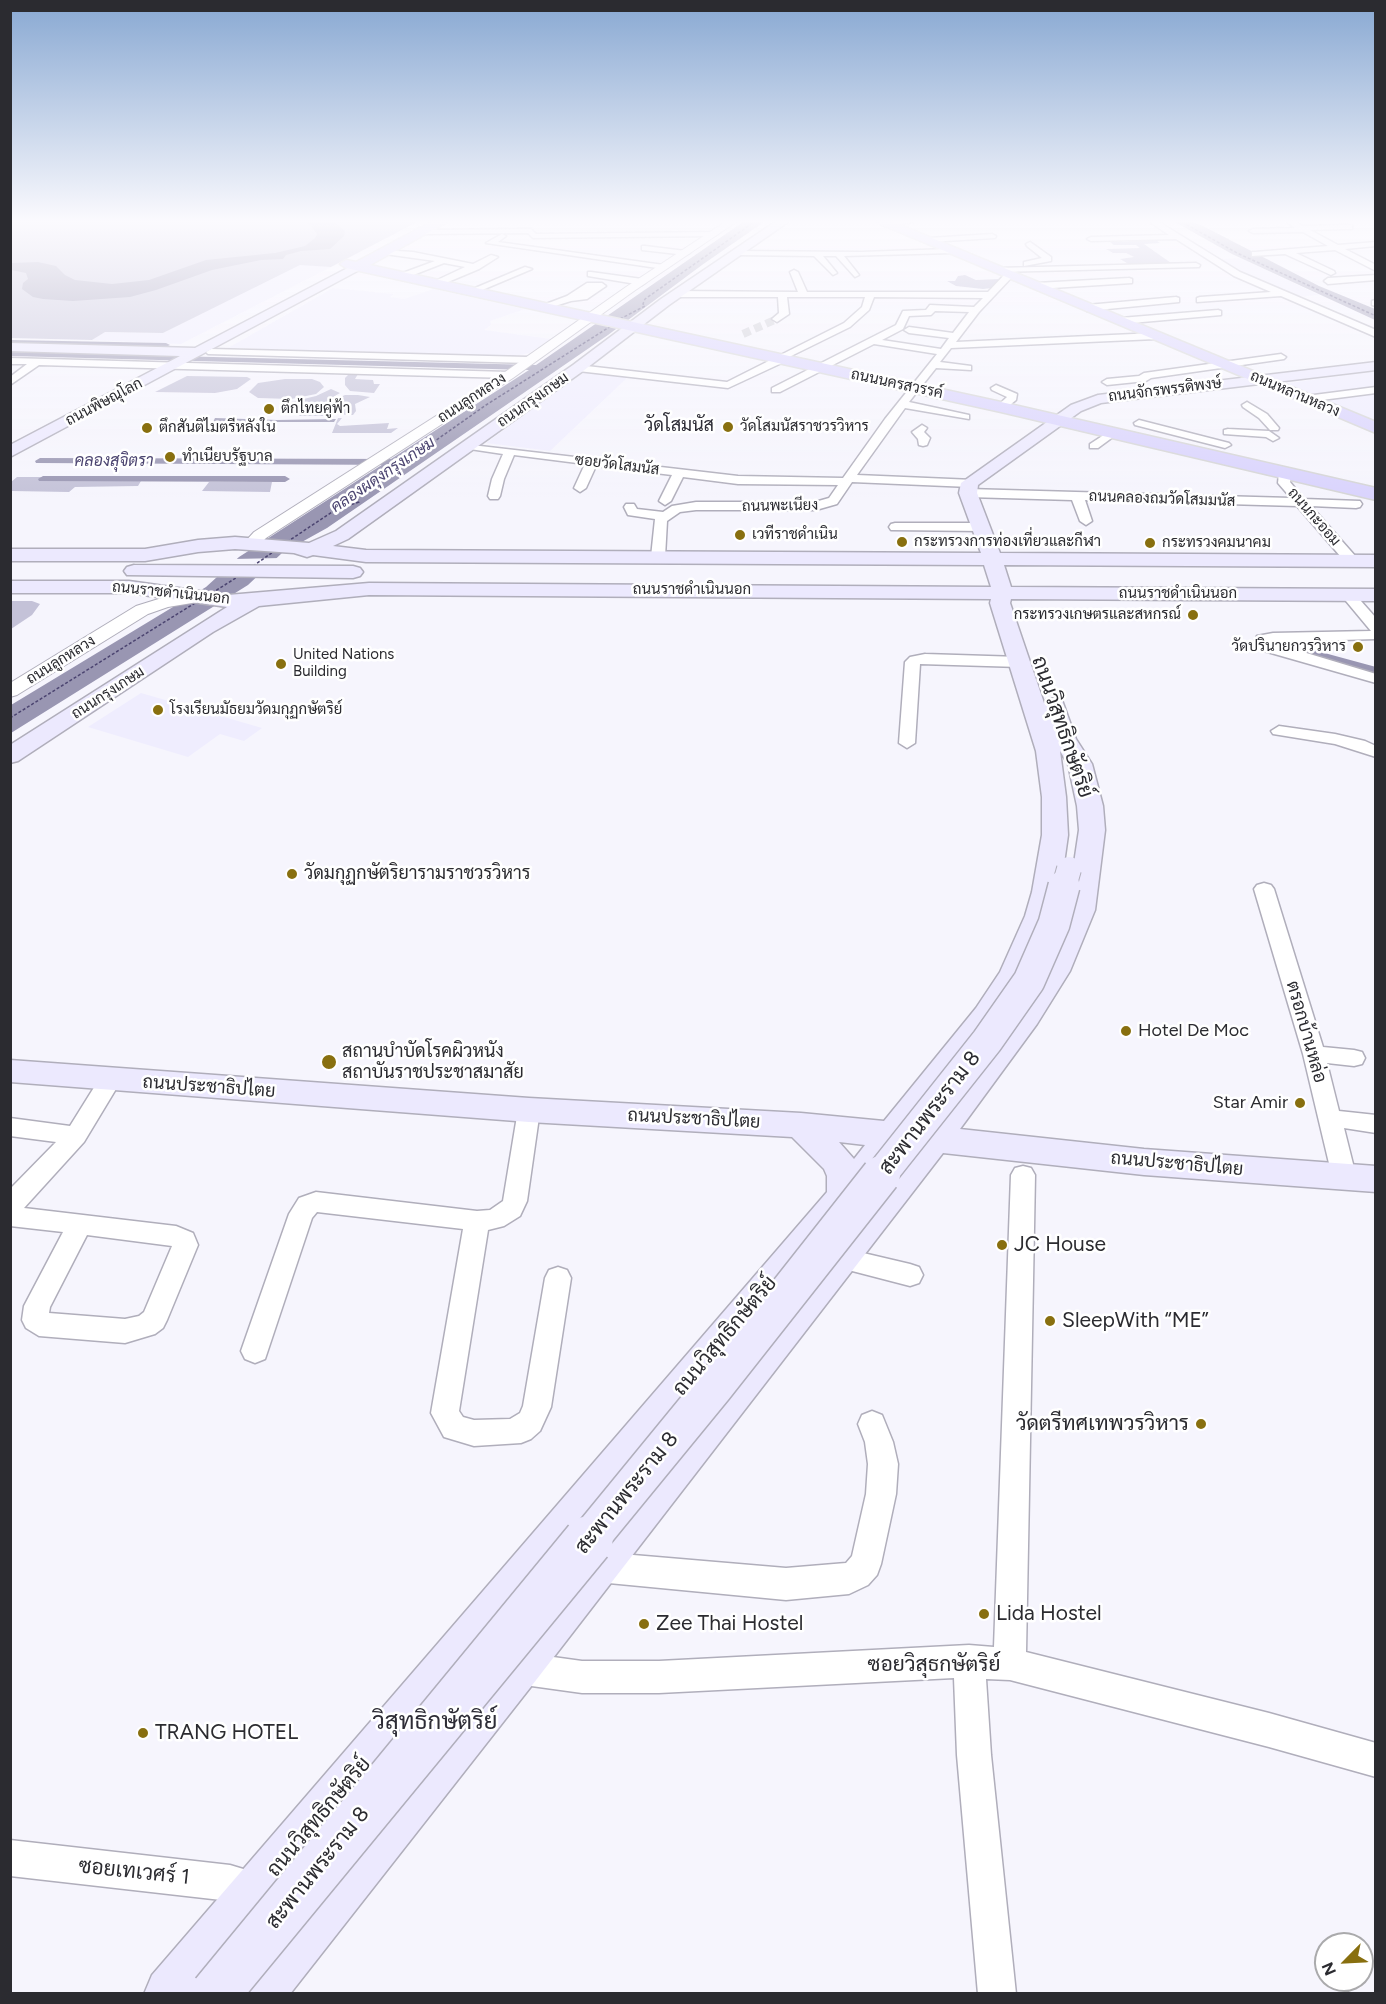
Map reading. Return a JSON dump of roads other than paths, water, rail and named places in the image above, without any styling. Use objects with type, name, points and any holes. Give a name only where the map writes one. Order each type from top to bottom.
[{"type":"main road","name":"ถนนพิษณุโลก","points":[[10,452],[174,365],[261,316]]},
{"type":"main road","name":"ถนนนครสวรรค์","points":[[579,316],[1060,420],[1376,494]]},
{"type":"main road","name":"ถนนกรุงเกษม","points":[[10,756],[222,612],[257,597],[275,572],[470,444],[578,368],[646,316]]},
{"type":"main road","name":"ถนนหลานหลวง","points":[[1092,316],[1133,333],[1156,336],[1376,428]]},
{"type":"main road","points":[[10,347],[195,353]]},
{"type":"main road","name":"ถนนจักรพรรดิพงษ์","points":[[969,488],[1082,405],[1107,396],[1376,366]]},
{"type":"main road","points":[[969,488],[993,559]]},
{"type":"main road","name":"ถนนกรุงเกษม","points":[[222,612],[297,596],[305,590],[319,572],[317,545]]},
{"type":"main road","name":"ถนนราชดำเนินนอก","points":[[13,561],[145,555],[198,546],[317,545],[366,556],[658,565],[733,582]]},
{"type":"main road","points":[[145,555],[191,562],[208,567],[215,572]]},
{"type":"main road","name":"ถนนราชดำเนินนอก","points":[[13,561],[215,572],[319,572],[948,558],[1352,561]]},
{"type":"main road","name":"ถนนราชดำเนินนอก","points":[[993,559],[1348,595],[1374,579]]},
{"type":"main road","name":"ถนนราชดำเนินนอก","points":[[257,597],[297,596],[369,589],[733,582],[993,559],[1374,579]]},
{"type":"main road","name":"ถนนวิสุทธิกษัตริย์","points":[[255,1994],[518,1668],[897,1190],[927,1127],[987,1015],[1014,973],[1040,916],[1046,892],[1055,835],[1054,797],[1048,751],[1000,603],[993,559]]},
{"type":"main road","name":"ถนนวิสุทธิกษัตริย์","points":[[171,1994],[844,1196],[927,1127],[1026,1017],[1055,971],[1081,910],[1091,851],[1090,806],[1080,764],[1064,739],[1028,628],[993,559]]},
{"type":"main road","points":[[1352,561],[1374,579]]},
{"type":"main road","points":[[257,597],[319,572]]},
{"type":"main road","name":"ถนนราชดำเนินนอก","points":[[10,586],[114,586],[222,612]]},
{"type":"main road","points":[[222,612],[252,617],[331,592]]},
{"type":"main road","name":"สะพานพระราม 8","points":[[215,1994],[714,1387],[987,1041],[1029,981],[1054,924],[1069,869],[1072,807],[1064,739]]},
{"type":"main road","name":"ถนนประชาธิปไตย","points":[[10,1071],[529,1110],[801,1125],[927,1127],[984,1145],[1144,1162],[1360,1178]]},
{"type":"main road","points":[[801,1125],[838,1162],[844,1176],[844,1196]]},
{"type":"street","name":"ถนนลูกหลวง","points":[[252,544],[269,530],[598,316]]},
{"type":"street","points":[[777,319],[782,316]]},
{"type":"street","points":[[578,368],[728,385],[848,325],[858,316]]},
{"type":"street","points":[[776,390],[900,327],[905,316]]},
{"type":"street","name":"ถนนพะเนียง","points":[[663,516],[676,509],[696,506],[824,505],[833,501],[903,404],[972,316]]},
{"type":"street","points":[[1111,322],[1200,316]]},
{"type":"street","points":[[873,341],[947,348],[1133,333],[1214,316]]},
{"type":"street","points":[[1334,316],[1376,334]]},
{"type":"street","points":[[909,330],[956,336]]},
{"type":"street","points":[[195,353],[519,367]]},
{"type":"street","points":[[1107,382],[1281,357]]},
{"type":"street","points":[[10,361],[174,365],[519,367]]},
{"type":"street","points":[[10,382],[38,361]]},
{"type":"street","points":[[936,364],[967,368]]},
{"type":"street","points":[[996,388],[1012,394],[1012,398],[1001,407]]},
{"type":"street","points":[[1306,399],[1376,390]]},
{"type":"street","points":[[903,404],[965,417]]},
{"type":"street","points":[[1208,455],[1232,440],[1228,431],[1274,433],[1263,416],[1247,405]]},
{"type":"street","points":[[1139,423],[1225,445]]},
{"type":"street","points":[[921,428],[918,432],[924,438],[923,443]]},
{"type":"street","points":[[1094,446],[1113,432]]},
{"type":"street","name":"ซอยวัดโสมนัส","points":[[470,444],[738,480],[847,480],[969,488]]},
{"type":"street","name":"ซอยวัดโสมนัส","points":[[470,444],[768,479]]},
{"type":"street","points":[[494,496],[498,478],[510,451]]},
{"type":"street","points":[[580,488],[592,461]]},
{"type":"street","name":"ถนนกะออม","points":[[1285,472],[1284,483],[1352,561]]},
{"type":"street","points":[[665,501],[679,473]]},
{"type":"street","name":"ถนนคลองถมวัดโสมมนัส","points":[[969,488],[1077,496],[1356,504]]},
{"type":"street","points":[[1077,496],[1086,521]]},
{"type":"street","points":[[630,507],[630,510],[635,513],[663,516],[658,565]]},
{"type":"street","points":[[895,527],[993,559]]},
{"type":"street","name":"ถนนลูกหลวง","points":[[198,546],[269,530]]},
{"type":"street","points":[[1348,595],[1376,628]]},
{"type":"street","name":"ถนนลูกหลวง","points":[[10,691],[163,598]]},
{"type":"street","points":[[1376,635],[1274,637],[1262,639],[1261,642],[1269,648],[1376,679]]},
{"type":"street","points":[[907,743],[915,660],[1020,663]]},
{"type":"street","points":[[1279,731],[1335,739],[1376,752]]},
{"type":"street","name":"ตรอกบ้านหล่อ","points":[[1264,889],[1314,1054],[1330,1118],[1360,1178]]},
{"type":"street","points":[[1314,1054],[1354,1058]]},
{"type":"street","points":[[10,1206],[76,1136],[111,1080]]},
{"type":"street","points":[[255,1352],[301,1214],[308,1205],[316,1202],[477,1221],[495,1219],[511,1209],[515,1200],[529,1110]]},
{"type":"street","points":[[1330,1118],[1376,1124]]},
{"type":"street","points":[[10,1127],[76,1136]]},
{"type":"street","points":[[1010,1664],[1023,1175]]},
{"type":"street","points":[[10,1216],[80,1224],[176,1236],[184,1240],[185,1245],[154,1320],[146,1326],[125,1331],[39,1324],[34,1320],[37,1306],[80,1224]]},
{"type":"street","points":[[477,1221],[446,1400],[445,1413],[454,1428],[474,1433],[510,1432],[521,1430],[530,1422],[537,1407],[558,1278]]},
{"type":"street","points":[[842,1259],[910,1275]]},
{"type":"street","points":[[598,1567],[786,1584],[849,1578],[857,1574],[866,1564],[881,1494],[883,1464],[879,1442],[872,1424]]},
{"type":"street","points":[[969,1661],[974,1755],[997,1994]]},
{"type":"street","name":"ซอยวิสุธกษัตริย์","points":[[518,1668],[582,1677],[659,1677],[969,1661],[1010,1664],[1269,1730],[1376,1760]]},
{"type":"street","name":"ซอยเทเวศร์ 1","points":[[10,1858],[230,1883],[257,1890]]},
{"type":"water","name":"คลองผดุงกรุงเกษม","points":[[608,316],[634,316],[327,528],[282,553],[248,585],[11,733],[11,705],[206,587],[239,557],[529,370],[11,356],[11,352],[536,365]]},
{"type":"water","points":[[215,418],[336,419],[334,422],[271,422],[264,432],[249,432],[255,424],[212,424]]},
{"type":"waterway","points":[[10,342],[166,345]]},
{"type":"waterway","name":"คลองสุจิตรา","points":[[40,461],[404,462]]},
{"type":"waterway","points":[[43,479],[285,479]]},
{"type":"waterway","points":[[1284,646],[1376,671]]},
{"type":"tunnel","points":[[743,334],[777,319]]},
{"type":"place","name":"ตึกไทยคู่ฟ้า","points":[[269,409]]},
{"type":"place","name":"วัดโสมนัสราชวรวิหาร","points":[[728,427]]},
{"type":"place","name":"ตึกสันติไมตรีหลังใน","points":[[147,428]]},
{"type":"place","name":"ทำเนียบรัฐบาล","points":[[170,457]]},
{"type":"place","name":"เวทีราชดำเนิน","points":[[740,535]]},
{"type":"place","name":"กระทรวงการท่องเที่ยวและกีฬา","points":[[902,542]]},
{"type":"place","name":"กระทรวงคมนาคม","points":[[1150,543]]},
{"type":"place","name":"กระทรวงเกษตรและสหกรณ์","points":[[1193,615]]},
{"type":"place","name":"วัดปรินายกวรวิหาร","points":[[1358,647]]},
{"type":"place","name":"United Nations Building","points":[[281,664]]},
{"type":"place","name":"โรงเรียนมัธยมวัดมกุฏกษัตริย์","points":[[158,710]]},
{"type":"place","name":"วัดมกุฏกษัตริยารามราชวรวิหาร","points":[[292,874]]},
{"type":"place","name":"Hotel De Moc","points":[[1126,1031]]},
{"type":"place","name":"สถานบำบัดโรคผิวหนัง สถาบันราชประชาสมาสัย","points":[[329,1062]]},
{"type":"place","name":"Star Amir","points":[[1300,1103]]},
{"type":"place","name":"JC House","points":[[1002,1245]]},
{"type":"place","name":"SleepWith “ME”","points":[[1050,1321]]},
{"type":"place","name":"วัดตรีทศเทพวรวิหาร","points":[[1201,1424]]},
{"type":"place","name":"Lida Hostel","points":[[984,1614]]},
{"type":"place","name":"Zee Thai Hostel","points":[[644,1624]]},
{"type":"place","name":"TRANG HOTEL","points":[[143,1733]]},
{"type":"district","name":"วัดโสมนัส","points":[[679,426]]},
{"type":"district","name":"วิสุทธิกษัตริย์","points":[[435,1722]]}]
